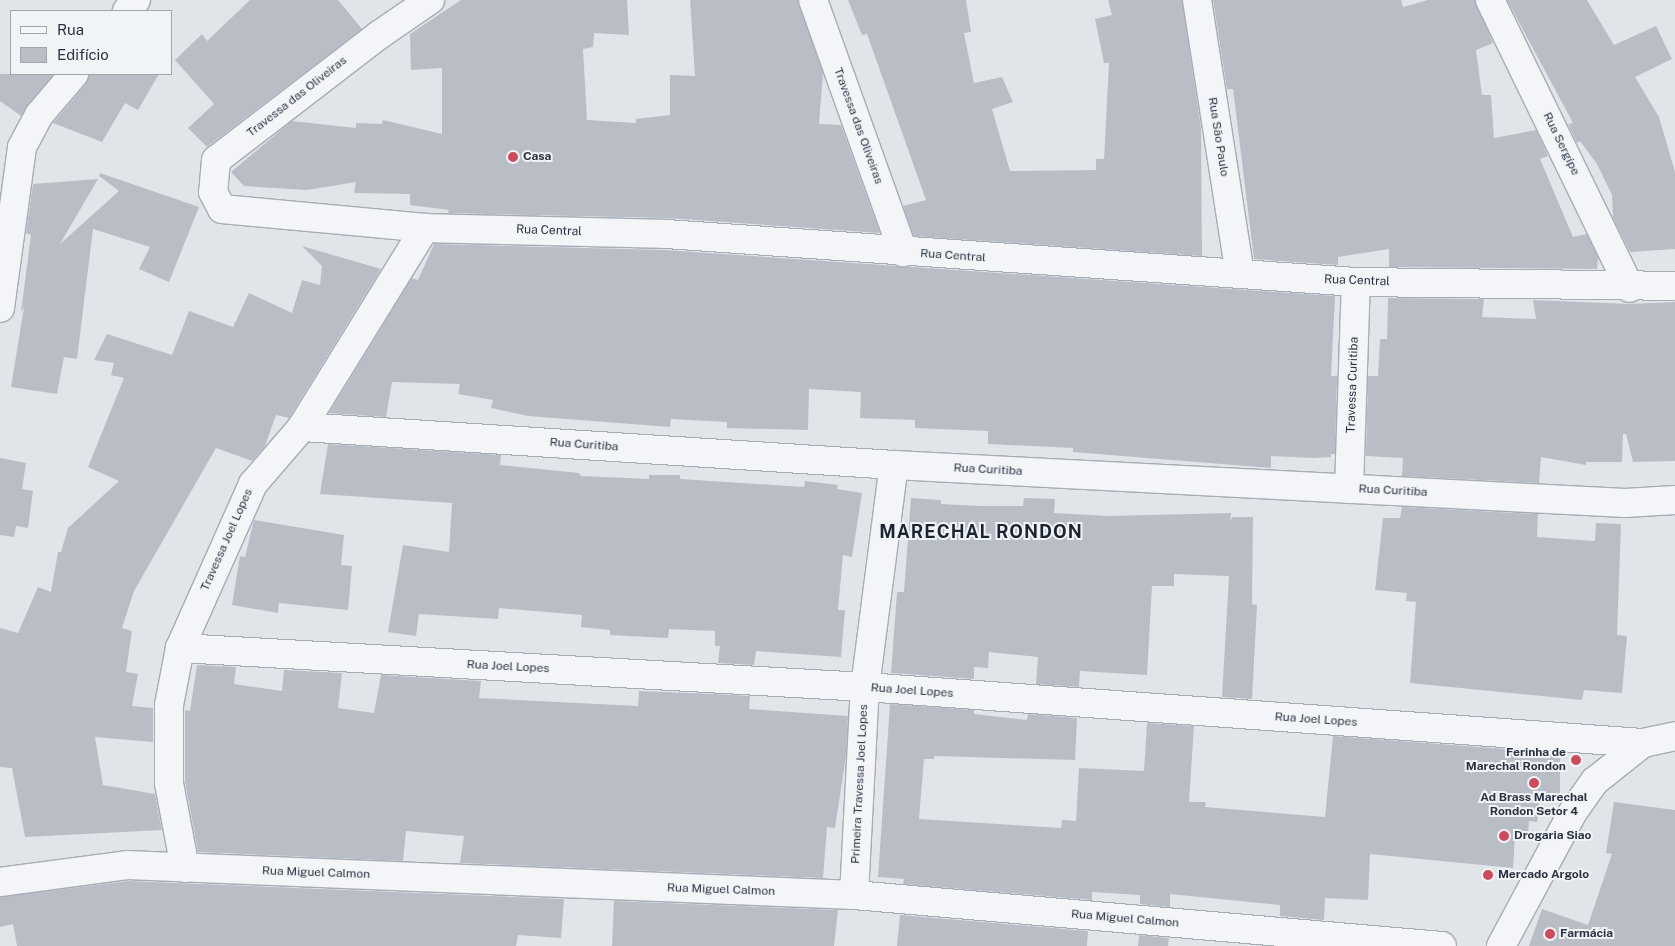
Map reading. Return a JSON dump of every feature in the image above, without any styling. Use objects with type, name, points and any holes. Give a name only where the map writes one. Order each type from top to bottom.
[{"type":"street","points":[[127,10],[136,0]]},
{"type":"street","name":"Travessa das Oliveiras","points":[[232,212],[222,209],[213,192],[216,160],[379,35],[430,0]]},
{"type":"street","name":"Travessa das Oliveiras","points":[[813,0],[903,252]]},
{"type":"street","name":"Rua São Paulo","points":[[1197,0],[1240,274]]},
{"type":"street","name":"Rua Sergípe","points":[[1490,0],[1630,288]]},
{"type":"street","points":[[0,308],[22,147],[32,126],[73,75]]},
{"type":"street","name":"Rua Central","points":[[232,212],[425,228],[666,234],[903,252],[1356,282],[1630,288],[1675,286]]},
{"type":"street","name":"Travessa Joel Lopes","points":[[185,868],[168,783],[169,705],[180,648],[252,484],[302,426],[425,228]]},
{"type":"street","name":"Travessa Curitiba","points":[[1350,489],[1356,282]]},
{"type":"street","name":"Rua Curitiba","points":[[302,426],[894,465],[1624,503],[1675,500]]},
{"type":"street","name":"Primeira Travessa Joel Lopes","points":[[854,895],[865,687],[894,465]]},
{"type":"street","name":"Rua Joel Lopes","points":[[180,648],[865,687],[1643,743]]},
{"type":"street","points":[[1500,946],[1584,795],[1609,768],[1643,743],[1675,736]]},
{"type":"street","name":"Rua Miguel Calmon","points":[[0,882],[128,865],[854,895],[1442,946]]},
{"type":"building","points":[[250,0],[338,0],[362,29],[207,147],[188,128],[214,104],[175,60],[202,34],[207,41]]},
{"type":"building","points":[[461,0],[627,0],[629,35],[594,33],[593,47],[583,49],[587,120],[636,123],[636,119],[670,115],[670,75],[695,76],[690,0],[798,0],[823,73],[819,124],[841,125],[880,233],[666,218],[448,213],[449,210],[410,205],[410,194],[354,193],[356,182],[307,190],[244,186],[231,172],[292,121],[356,128],[356,123],[382,124],[383,120],[442,134],[442,68],[411,70],[410,34]]},
{"type":"building","points":[[848,0],[966,0],[971,32],[964,33],[974,83],[1002,77],[1013,102],[992,109],[1010,171],[1096,170],[1096,159],[1104,159],[1109,63],[1104,63],[1095,19],[1112,15],[1108,0],[1182,0],[1201,128],[1202,256],[914,236],[903,206],[926,200],[867,34],[862,35]]},
{"type":"building","points":[[1213,0],[1401,0],[1403,7],[1428,0],[1475,0],[1493,43],[1476,50],[1482,95],[1491,95],[1494,138],[1536,130],[1548,156],[1540,159],[1573,237],[1587,234],[1598,257],[1597,269],[1389,267],[1389,249],[1338,257],[1338,265],[1254,259],[1233,89],[1227,89]]},
{"type":"building","points":[[1507,0],[1587,0],[1614,45],[1656,26],[1672,59],[1635,77],[1659,117],[1675,172],[1675,249],[1630,252],[1613,218],[1612,195],[1597,164],[1580,141],[1577,143],[1568,124],[1573,123]]},
{"type":"building","points":[[0,74],[53,75],[21,116],[0,101]]},
{"type":"building","points":[[89,75],[158,75],[138,110],[125,103],[102,142],[53,123],[86,84]]},
{"type":"building","points":[[100,173],[199,207],[169,282],[139,269],[150,247],[93,229],[77,359],[64,357],[57,394],[11,387],[24,307],[21,312],[31,235],[26,233],[33,184],[98,179],[60,244],[119,191],[99,176]]},
{"type":"building","points":[[434,244],[665,250],[1335,296],[1331,376],[1337,376],[1335,454],[1331,454],[1331,457],[1313,458],[1271,456],[1271,468],[1073,452],[1073,448],[988,444],[988,431],[915,428],[915,420],[860,418],[861,392],[809,389],[808,430],[727,428],[727,422],[671,419],[670,427],[528,416],[491,408],[493,400],[458,394],[460,384],[392,382],[386,417],[329,413],[412,278],[418,280]]},
{"type":"building","points":[[302,246],[381,269],[289,418],[276,415],[265,446],[252,461],[216,448],[134,591],[122,628],[132,631],[126,672],[138,674],[132,706],[153,708],[153,742],[95,737],[103,785],[155,794],[162,830],[25,837],[12,768],[0,767],[0,628],[18,633],[38,587],[51,592],[58,552],[61,552],[68,528],[119,481],[88,467],[124,378],[111,375],[114,363],[94,360],[107,334],[172,355],[189,311],[233,327],[249,293],[292,313],[302,280],[320,285],[322,266]]},
{"type":"building","points":[[1388,298],[1484,299],[1482,317],[1536,319],[1533,300],[1629,304],[1675,302],[1675,461],[1633,462],[1626,434],[1623,434],[1622,462],[1586,462],[1586,465],[1541,457],[1539,483],[1402,476],[1403,458],[1366,456],[1368,376],[1378,376],[1380,339],[1387,339]]},
{"type":"building","points":[[328,444],[501,455],[500,465],[579,473],[581,476],[649,479],[649,475],[680,475],[680,479],[804,487],[805,481],[838,485],[837,489],[862,493],[852,557],[843,555],[838,610],[845,610],[841,657],[756,651],[754,665],[718,663],[720,646],[715,646],[715,631],[669,629],[668,638],[610,635],[610,630],[581,627],[582,615],[499,608],[498,619],[419,614],[416,636],[388,632],[403,545],[449,552],[452,503],[320,494]]},
{"type":"building","points":[[0,458],[26,463],[22,489],[33,491],[28,528],[16,526],[14,537],[0,535]]},
{"type":"building","points":[[911,498],[941,500],[941,504],[981,506],[1023,506],[1024,498],[1055,499],[1054,513],[1109,516],[1231,513],[1230,522],[1232,517],[1253,517],[1252,604],[1257,605],[1252,699],[1222,697],[1229,576],[1174,574],[1174,586],[1152,586],[1147,675],[1080,671],[1079,687],[1036,684],[1038,657],[989,652],[988,668],[974,667],[974,679],[891,673],[897,592],[904,592]]},
{"type":"building","points":[[1402,507],[1538,514],[1537,537],[1595,541],[1596,523],[1621,524],[1617,635],[1627,636],[1622,693],[1584,690],[1582,700],[1410,683],[1416,602],[1406,601],[1407,593],[1375,590],[1383,518],[1400,518]]},
{"type":"building","points":[[254,520],[344,535],[341,565],[352,566],[348,610],[279,603],[278,613],[232,605],[240,556],[245,557]]},
{"type":"building","points":[[197,665],[236,667],[234,684],[282,691],[284,670],[342,673],[338,708],[374,713],[381,675],[481,681],[479,698],[638,706],[639,691],[714,694],[750,696],[749,709],[848,716],[846,756],[835,828],[827,827],[823,878],[460,863],[464,836],[406,831],[403,861],[198,852],[185,782],[185,710],[190,711]]},
{"type":"building","points":[[890,704],[974,710],[974,714],[1027,720],[1028,714],[1077,718],[1075,760],[934,756],[934,759],[924,759],[919,819],[1061,828],[1062,820],[1076,821],[1079,768],[1144,771],[1147,723],[1194,726],[1189,802],[1206,802],[1205,807],[1325,817],[1333,736],[1560,753],[1560,801],[1540,801],[1537,822],[1529,821],[1528,835],[1515,835],[1513,868],[1370,854],[1368,900],[1325,898],[1324,920],[1280,916],[1280,905],[1170,894],[1170,907],[1140,904],[1140,895],[1092,892],[1092,900],[903,884],[904,879],[878,877]]},
{"type":"building","points":[[1614,802],[1675,810],[1675,946],[1529,946],[1542,909],[1588,925],[1612,854],[1606,853]]},
{"type":"building","points":[[128,881],[564,899],[561,938],[518,935],[516,946],[17,946],[13,924],[0,927],[0,897]]},
{"type":"building","points":[[614,901],[838,910],[834,946],[612,946]]},
{"type":"building","points":[[900,915],[1088,931],[1087,946],[897,946]]},
{"type":"building","points":[[1139,935],[1169,938],[1168,946],[1138,946]]},
{"type":"place","name":"Casa","points":[[513,157]]},
{"type":"place","name":"Ferinha de Marechal Rondon","points":[[1576,760]]},
{"type":"place","name":"Ad Brass Marechal Rondon Setor 4","points":[[1534,783]]},
{"type":"place","name":"Drogaria Siao","points":[[1504,836]]},
{"type":"place","name":"Mercado Argolo","points":[[1488,875]]},
{"type":"place","name":"Farmácia","points":[[1550,934]]},
{"type":"district","name":"MARECHAL RONDON","points":[[981,532]]}]
